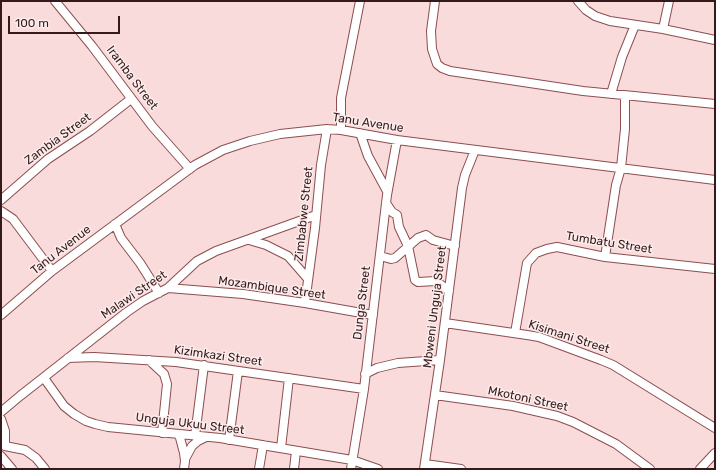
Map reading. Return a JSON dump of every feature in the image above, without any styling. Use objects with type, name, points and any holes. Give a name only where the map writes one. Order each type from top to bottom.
[{"type":"street","name":"Iramba Street","points":[[55,1],[92,46],[152,126],[190,169]]},
{"type":"street","points":[[341,130],[341,98],[360,1]]},
{"type":"street","points":[[434,1],[431,31],[432,49],[437,64],[442,68],[457,72],[625,96],[644,96],[715,104]]},
{"type":"street","points":[[578,1],[586,10],[595,16],[610,21],[663,29],[715,40]]},
{"type":"street","points":[[663,29],[669,1]]},
{"type":"street","points":[[611,94],[622,57],[635,25]]},
{"type":"street","points":[[605,257],[617,181],[621,168],[625,129],[625,96]]},
{"type":"street","name":"Zambia Street","points":[[1,200],[48,159],[90,131],[131,99]]},
{"type":"street","name":"Tanu Avenue","points":[[1,315],[52,271],[195,165],[223,150],[250,141],[280,134],[328,129],[341,130],[397,140],[715,180]]},
{"type":"street","name":"Zimbabwe Street","points":[[305,303],[321,165],[328,129]]},
{"type":"street","points":[[360,133],[368,156],[387,191]]},
{"type":"street","name":"Dunga Street","points":[[351,469],[364,389],[387,191],[397,140]]},
{"type":"street","name":"Mbweni Unguja Street","points":[[425,466],[465,176],[475,150]]},
{"type":"street","points":[[386,203],[392,212],[397,216],[399,227],[408,246],[415,280],[418,282],[436,281],[449,291]]},
{"type":"street","points":[[1,211],[13,219],[52,271]]},
{"type":"street","name":"Malawi Street","points":[[1,412],[127,312],[168,288],[204,256],[316,215]]},
{"type":"street","points":[[115,224],[121,238],[159,293]]},
{"type":"street","points":[[380,256],[391,259],[395,258],[418,238],[426,235],[433,240],[455,246]]},
{"type":"street","points":[[249,240],[288,256],[308,279]]},
{"type":"street","name":"Tumbatu Street","points":[[515,332],[527,263],[533,256],[547,248],[557,247],[605,257],[715,269]]},
{"type":"street","name":"Mozambique Street","points":[[168,288],[243,294],[373,315]]},
{"type":"street","name":"Kisimani Street","points":[[445,323],[515,332],[539,338],[602,360],[613,365],[715,428]]},
{"type":"street","name":"Kizimkazi Street","points":[[68,358],[94,357],[204,365],[364,389]]},
{"type":"street","points":[[149,360],[164,374],[167,384],[162,432]]},
{"type":"street","points":[[365,374],[377,368],[398,363],[440,360]]},
{"type":"street","points":[[195,436],[204,365]]},
{"type":"street","points":[[229,440],[238,371]]},
{"type":"street","name":"Unguja Ukuu Street","points":[[44,378],[64,406],[86,422],[108,427],[206,437],[263,445],[352,460],[378,469]]},
{"type":"street","points":[[281,448],[289,378]]},
{"type":"street","name":"Mkotoni Street","points":[[435,395],[513,406],[557,416],[610,441],[650,469]]},
{"type":"street","points":[[1,419],[5,431],[5,446],[25,450],[36,458],[45,469]]},
{"type":"street","points":[[178,434],[183,446],[185,460],[184,469]]},
{"type":"street","points":[[185,460],[192,446],[206,437]]},
{"type":"street","points":[[259,469],[263,445]]},
{"type":"street","points":[[294,469],[296,451]]},
{"type":"street","points":[[700,469],[715,453]]},
{"type":"street","points":[[1,456],[12,469]]},
{"type":"street","points":[[425,466],[461,469]]}]
